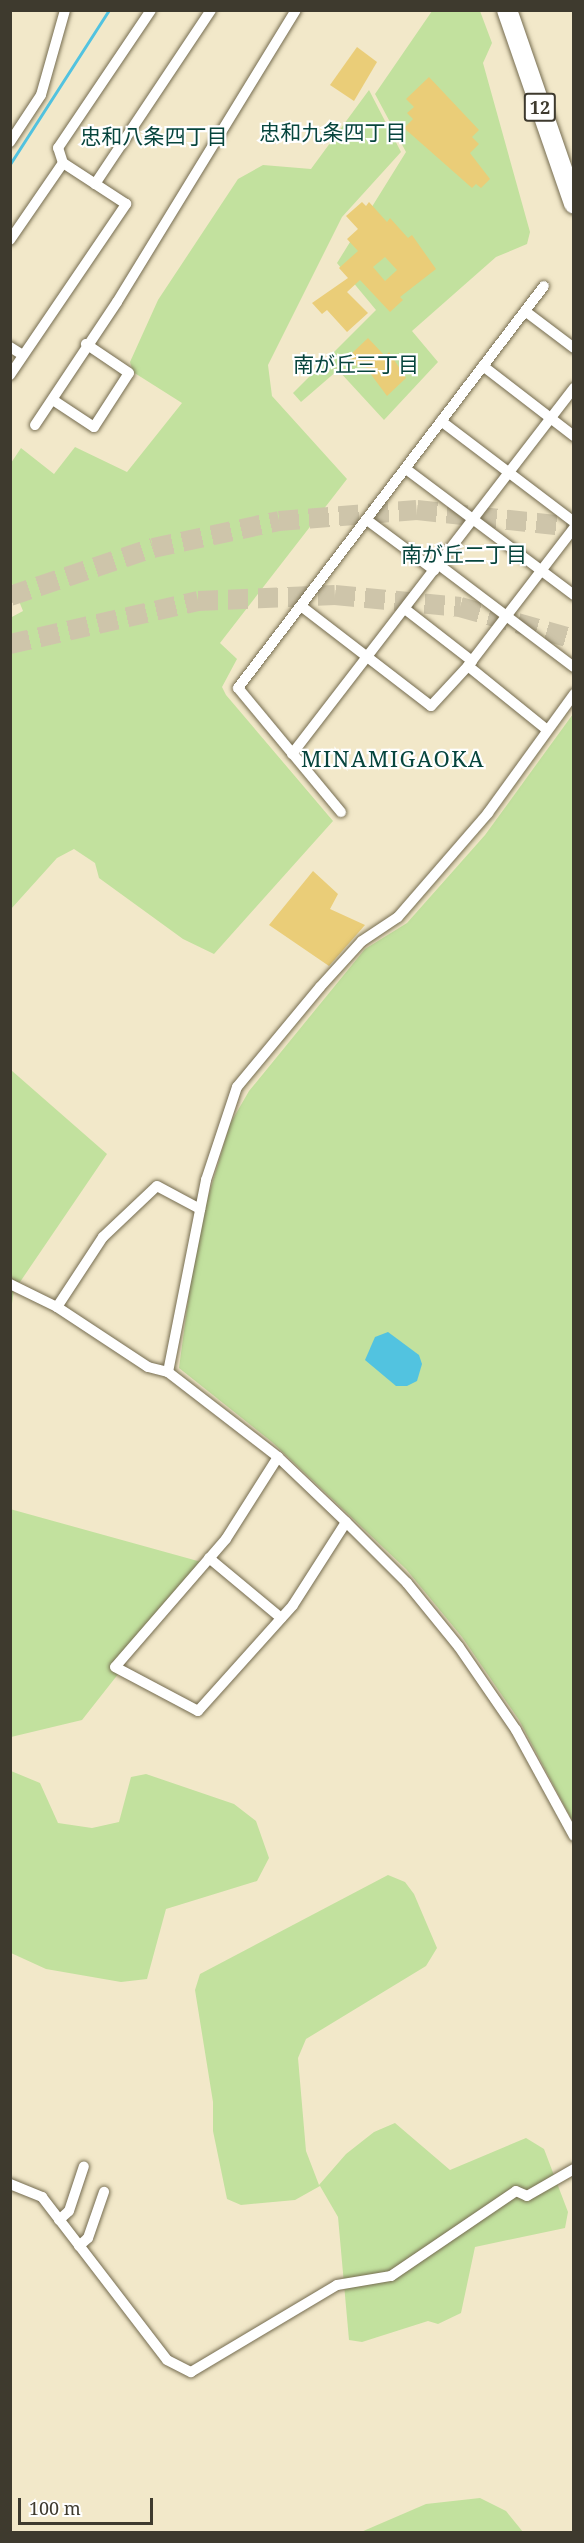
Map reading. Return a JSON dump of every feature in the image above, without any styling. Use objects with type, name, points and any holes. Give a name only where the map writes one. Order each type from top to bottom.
[{"type":"highway","name":"12","points":[[507,10],[573,204]]},
{"type":"highway","name":"12","points":[[519,10],[573,170]]},
{"type":"street","points":[[10,142],[41,95],[65,10]]},
{"type":"street","points":[[10,375],[126,204],[63,163],[58,148],[151,10]]},
{"type":"street","points":[[95,184],[211,10]]},
{"type":"street","points":[[35,425],[86,344],[117,302],[296,10]]},
{"type":"street","points":[[10,240],[63,163]]},
{"type":"street","points":[[341,812],[238,688],[544,286]]},
{"type":"street","points":[[525,311],[573,348]]},
{"type":"street","points":[[53,399],[94,427],[129,373],[86,344]]},
{"type":"street","points":[[10,346],[23,355]]},
{"type":"street","points":[[483,366],[573,436]]},
{"type":"street","points":[[292,754],[369,658],[573,388]]},
{"type":"street","points":[[441,421],[573,522]]},
{"type":"street","points":[[406,469],[573,595]]},
{"type":"street","points":[[367,520],[506,616],[573,667]]},
{"type":"street","points":[[301,606],[431,706],[470,663],[573,528]]},
{"type":"street","points":[[405,609],[546,729]]},
{"type":"street","points":[[168,1372],[200,1209],[237,1088],[320,987],[362,941],[398,917],[488,813],[573,694]]},
{"type":"street","points":[[57,1307],[103,1237],[157,1186],[200,1209]]},
{"type":"street","points":[[10,1284],[57,1307],[148,1367],[168,1372],[278,1457],[346,1522],[407,1583],[459,1647],[516,1730],[573,1836]]},
{"type":"street","points":[[278,1457],[209,1558],[115,1667],[198,1711],[281,1618],[346,1522]]},
{"type":"street","points":[[209,1558],[281,1618]]},
{"type":"street","points":[[59,2220],[69,2211],[84,2166]]},
{"type":"street","points":[[10,2184],[42,2197],[167,2360],[191,2372],[337,2285],[391,2276],[516,2191],[527,2196],[573,2169]]},
{"type":"street","points":[[79,2246],[88,2238],[104,2192]]},
{"type":"green space","points":[[432,11],[480,11],[492,43],[483,63],[530,232],[527,244],[496,257],[412,331],[438,362],[384,420],[338,370],[301,402],[293,393],[376,310],[337,263],[406,152],[375,94]]},
{"type":"green space","points":[[369,90],[401,152],[342,217],[268,365],[272,396],[347,479],[220,643],[237,659],[222,687],[226,695],[333,821],[214,954],[183,939],[99,878],[95,863],[74,849],[57,858],[11,909],[10,618],[23,611],[11,581],[11,463],[21,448],[54,474],[75,447],[127,472],[182,403],[133,372],[130,362],[158,300],[238,179],[263,165],[311,169]]},
{"type":"green space","points":[[573,714],[573,1822],[519,1720],[462,1637],[406,1569],[272,1442],[179,1368],[197,1234],[230,1124],[249,1091],[365,949],[407,923],[485,835]]},
{"type":"green space","points":[[11,1070],[107,1154],[20,1282],[15,1282],[11,1311]]},
{"type":"green space","points":[[10,1509],[205,1563],[135,1642],[119,1673],[82,1720],[11,1737]]},
{"type":"green space","points":[[11,1771],[40,1783],[58,1823],[92,1828],[119,1822],[131,1777],[146,1774],[234,1804],[256,1821],[269,1858],[257,1881],[166,1909],[147,1979],[121,1982],[46,1969],[11,1953]]},
{"type":"green space","points":[[388,1875],[405,1882],[414,1894],[437,1948],[426,1966],[306,2039],[298,2058],[306,2151],[319,2185],[346,2154],[374,2132],[395,2123],[450,2170],[526,2138],[544,2149],[568,2212],[565,2228],[475,2247],[461,2313],[438,2324],[428,2321],[362,2342],[349,2340],[338,2217],[320,2186],[295,2200],[241,2205],[227,2199],[213,2131],[213,2102],[195,1990],[200,1974]]},
{"type":"green space","points":[[480,2498],[506,2511],[523,2532],[361,2532],[426,2504]]},
{"type":"water","points":[[388,1332],[419,1355],[422,1364],[417,1381],[407,1386],[396,1386],[365,1360],[375,1337]]},
{"type":"building","points":[[357,47],[377,62],[354,101],[330,85]]},
{"type":"building","points":[[429,77],[479,130],[472,137],[479,144],[470,153],[490,179],[481,188],[476,184],[472,188],[404,128],[413,119],[407,113],[414,107],[406,99]]},
{"type":"building","points":[[362,202],[366,206],[369,202],[387,222],[390,218],[408,238],[412,235],[436,269],[400,297],[403,300],[390,312],[360,280],[347,292],[368,313],[347,332],[327,310],[322,314],[312,303],[348,278],[339,268],[358,251],[347,239],[358,229],[346,216]],"holes":[[[385,257],[397,270],[385,281],[373,267]]]},
{"type":"building","points":[[368,338],[385,356],[389,352],[406,378],[387,396],[361,361],[356,366],[348,357]]},
{"type":"building","points":[[313,871],[338,894],[330,909],[365,925],[329,966],[269,925]]},
{"type":"waterway","points":[[10,164],[109,10]]},
{"type":"tunnel","points":[[10,596],[153,548],[279,521],[417,510],[574,527]]},
{"type":"tunnel","points":[[10,644],[198,601],[335,595],[460,607],[574,639]]},
{"type":"district","name":"忠和九条四丁目","points":[[333,132]]},
{"type":"district","name":"忠和八条四丁目","points":[[154,136]]},
{"type":"district","name":"南が丘三丁目","points":[[356,364]]},
{"type":"district","name":"南が丘二丁目","points":[[464,554]]},
{"type":"district","name":"MINAMIGAOKA","points":[[393,759]]}]
